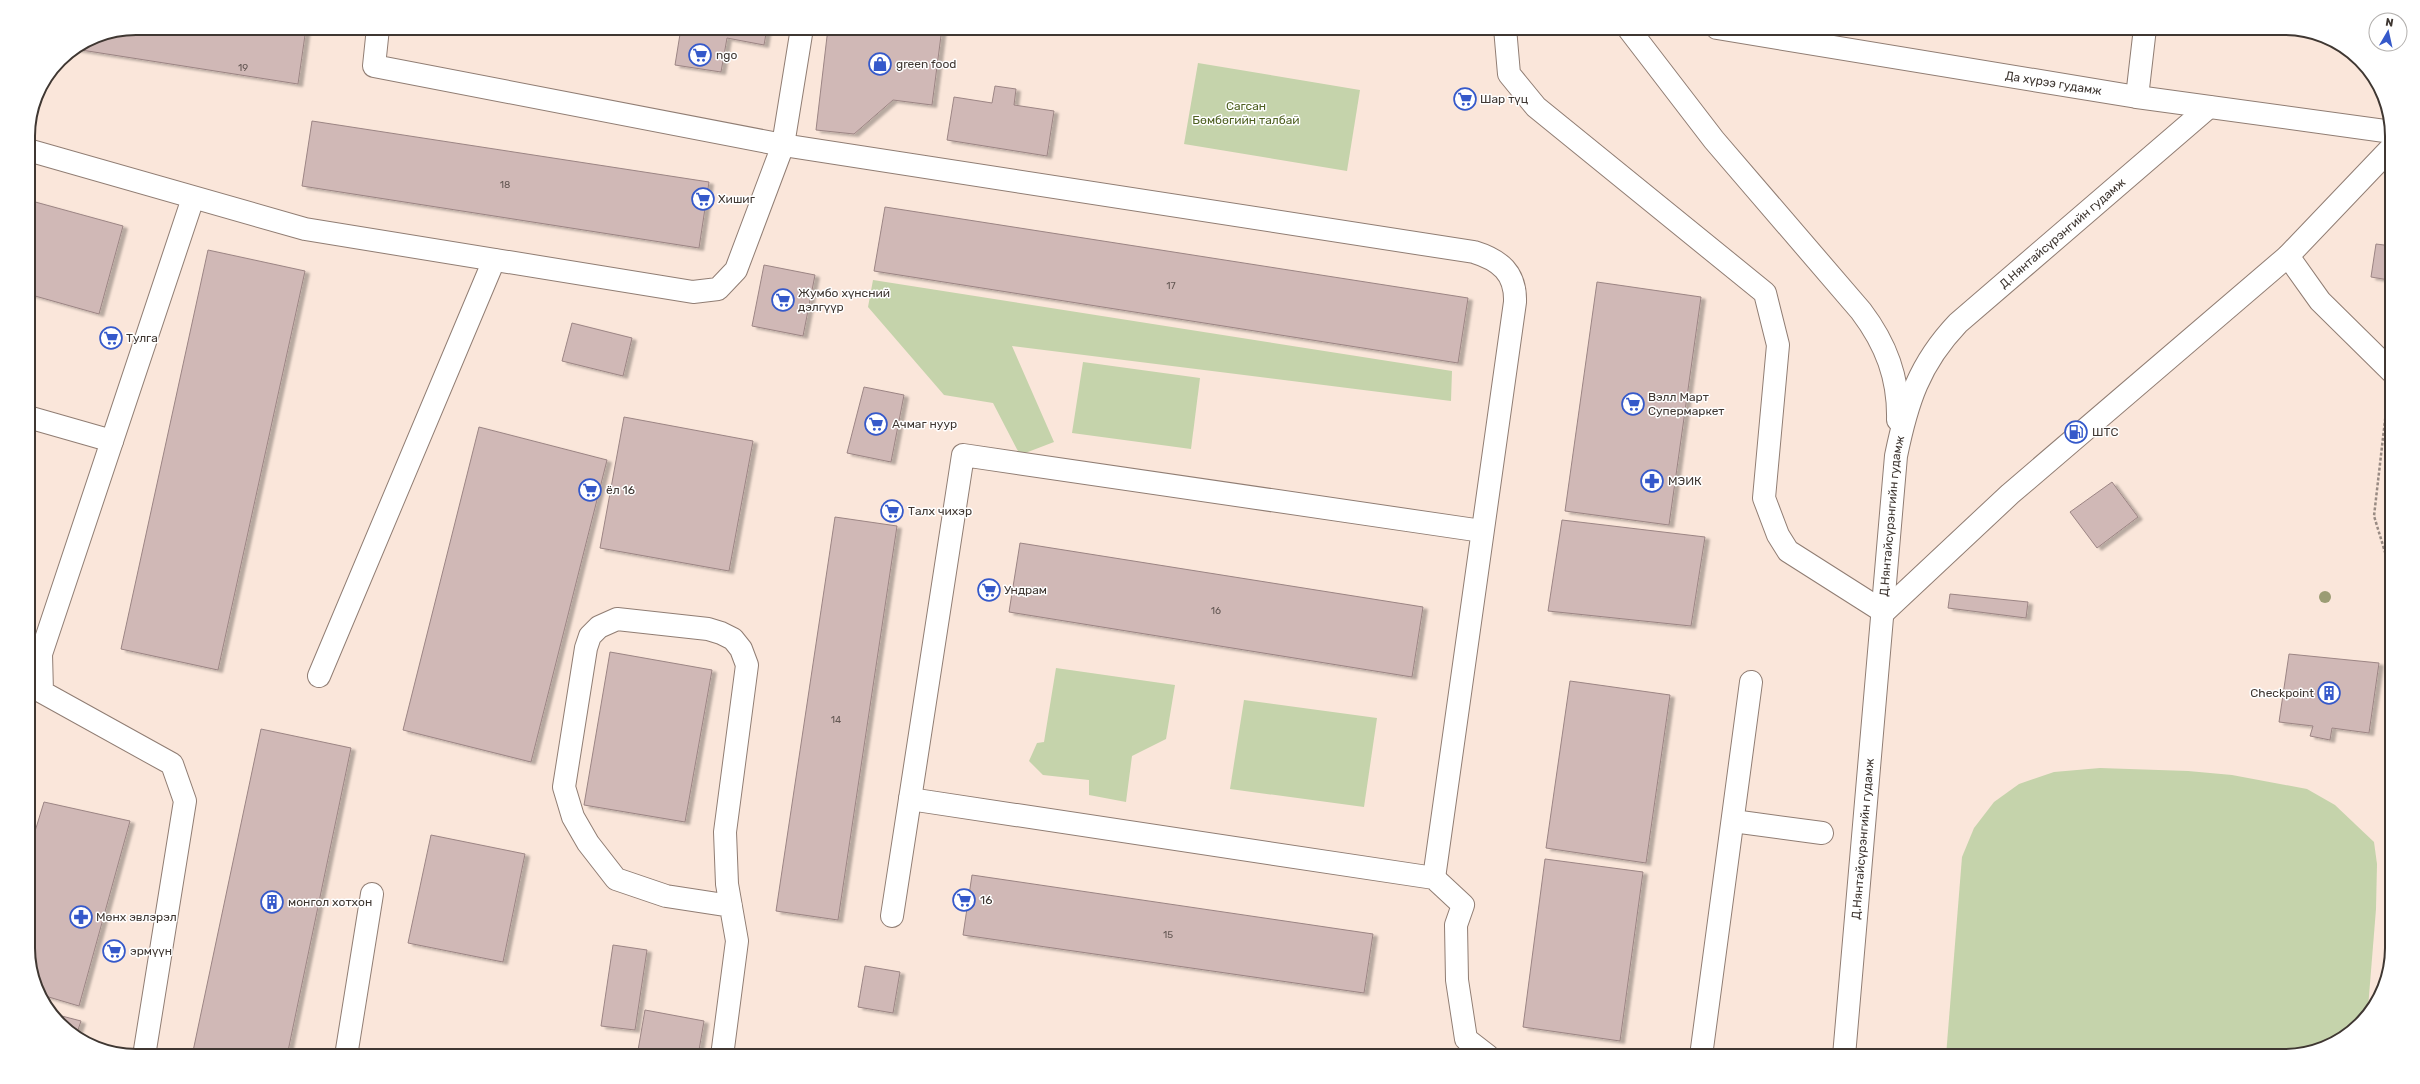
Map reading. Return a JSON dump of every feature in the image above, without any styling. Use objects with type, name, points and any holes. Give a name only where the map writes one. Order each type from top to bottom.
[{"type":"main road","points":[[377,35],[374,66],[783,145],[1474,252],[1493,259],[1507,269],[1514,284],[1515,293],[1434,878]]},
{"type":"main road","points":[[35,152],[305,229],[693,292],[718,289],[736,270],[783,145],[801,35]]},
{"type":"main road","points":[[1506,35],[1509,74],[1536,107],[1766,293],[1778,345],[1764,498],[1778,535],[1788,551],[1884,612],[2010,494],[2288,256],[2385,153]]},
{"type":"main road","points":[[1633,35],[1714,140],[1862,311],[1874,328],[1882,342],[1894,377],[1898,406],[1896,456]]},
{"type":"main road","name":"Да хүрээ гудамж","points":[[1760,35],[2137,97],[2385,131]]},
{"type":"main road","points":[[2137,97],[2144,35]]},
{"type":"main road","name":"Д.Нянтайсүрэнгийн гудамж","points":[[1845,1049],[1884,612],[1896,456],[1905,416],[1917,380],[1924,366],[1945,337],[1975,308],[2209,107]]},
{"type":"main road","points":[[145,1049],[185,801],[172,764],[42,692],[41,654],[193,198]]},
{"type":"main road","points":[[2288,256],[2320,301],[2385,366]]},
{"type":"main road","points":[[319,676],[494,260]]},
{"type":"main road","points":[[35,420],[112,441]]},
{"type":"main road","points":[[892,916],[963,455],[1482,530]]},
{"type":"main road","points":[[723,1049],[738,941],[727,884],[725,832],[747,665],[741,649],[733,639],[708,629],[617,620],[599,627],[590,636],[586,648],[564,787],[573,817],[588,843],[616,879],[666,896],[731,906]]},
{"type":"main road","points":[[1702,1049],[1751,682]]},
{"type":"main road","points":[[910,799],[1434,878],[1463,905],[1456,925],[1457,980],[1466,1039],[1479,1049]]},
{"type":"main road","points":[[1733,821],[1822,833]]},
{"type":"main road","points":[[347,1049],[372,894]]},
{"type":"path","points":[[2385,423],[2374,516],[2385,552]]},
{"type":"green space","name":"Сагсан Бөмбөгийн талбай","points":[[1198,63],[1360,90],[1347,171],[1184,144]]},
{"type":"green space","points":[[873,280],[1452,371],[1451,401],[1012,346],[1054,442],[1020,455],[993,403],[944,395],[868,307]]},
{"type":"green space","points":[[1083,362],[1200,378],[1191,449],[1072,433]]},
{"type":"green space","points":[[1056,668],[1175,685],[1166,739],[1132,756],[1126,802],[1089,795],[1089,780],[1043,775],[1029,761],[1037,743],[1044,742]]},
{"type":"green space","points":[[1244,700],[1377,718],[1364,807],[1230,789]]},
{"type":"green space","points":[[2100,768],[2188,771],[2232,775],[2307,789],[2335,805],[2374,842],[2377,864],[2376,909],[2368,1002],[2364,1009],[2345,1028],[2328,1039],[2316,1044],[2290,1049],[1947,1049],[1962,857],[1974,828],[1994,802],[2019,784],[2054,772]]},
{"type":"building","points":[[136,35],[305,35],[298,84],[83,50],[110,38]]},
{"type":"building","name":"ngo","points":[[680,35],[766,35],[764,45],[727,38],[721,72],[675,65]]},
{"type":"building","name":"green food","points":[[827,35],[941,35],[932,105],[893,100],[854,134],[816,130]]},
{"type":"building","points":[[995,86],[1016,89],[1014,105],[1054,111],[1047,156],[947,140],[954,97],[992,103]]},
{"type":"building","points":[[312,121],[709,182],[699,248],[302,186]]},
{"type":"building","points":[[35,202],[123,226],[99,314],[35,296]]},
{"type":"building","points":[[885,207],[1468,298],[1458,363],[874,271]]},
{"type":"building","points":[[2376,244],[2385,245],[2385,279],[2371,277]]},
{"type":"building","points":[[208,250],[305,271],[218,670],[121,649]]},
{"type":"building","name":"Жумбо хүнсний дэлгүүр","points":[[764,265],[815,275],[803,336],[752,326]]},
{"type":"building","name":"Вэлл Март Супермаркет","points":[[1597,282],[1701,297],[1669,525],[1565,511]]},
{"type":"building","points":[[572,323],[632,338],[623,376],[562,361]]},
{"type":"building","name":"Ачмаг нуур","points":[[864,387],[904,395],[891,462],[847,453]]},
{"type":"building","points":[[624,417],[753,441],[729,571],[600,548]]},
{"type":"building","points":[[479,427],[607,460],[531,762],[403,730]]},
{"type":"building","points":[[2112,482],[2138,517],[2097,548],[2070,512]]},
{"type":"building","points":[[835,517],[897,526],[838,920],[776,911]]},
{"type":"building","points":[[1562,520],[1705,537],[1691,626],[1548,611]]},
{"type":"building","points":[[1020,543],[1423,607],[1412,677],[1009,612]]},
{"type":"building","points":[[1950,594],[2028,602],[2026,618],[1948,608]]},
{"type":"building","points":[[610,652],[712,670],[685,822],[584,805]]},
{"type":"building","name":"Checkpoint","points":[[2289,654],[2379,663],[2369,733],[2332,728],[2330,740],[2310,736],[2313,726],[2279,722]]},
{"type":"building","points":[[1570,681],[1670,695],[1646,863],[1546,848]]},
{"type":"building","name":"монгол хотхон","points":[[261,729],[351,748],[288,1049],[193,1049]]},
{"type":"building","points":[[44,802],[130,821],[79,1006],[48,997],[40,980],[35,954],[35,831]]},
{"type":"building","points":[[431,835],[525,854],[503,962],[408,943]]},
{"type":"building","points":[[1545,859],[1643,872],[1620,1041],[1523,1027]]},
{"type":"building","points":[[972,875],[1373,934],[1364,993],[963,935]]},
{"type":"building","points":[[613,945],[647,950],[635,1030],[601,1026]]},
{"type":"building","points":[[865,966],[900,972],[893,1013],[858,1007]]},
{"type":"building","points":[[645,1010],[704,1021],[699,1049],[638,1049]]},
{"type":"building","points":[[62,1016],[81,1021],[78,1030]]},
{"type":"place","name":"ngo","points":[[700,55]]},
{"type":"place","name":"green food","points":[[880,64]]},
{"type":"place","name":"Шар түц","points":[[1465,99]]},
{"type":"place","name":"Хишиг","points":[[703,199]]},
{"type":"place","name":"Жумбо хүнсний дэлгүүр","points":[[783,300]]},
{"type":"place","name":"Тулга","points":[[111,338]]},
{"type":"place","name":"Вэлл Март Супермаркет","points":[[1633,404]]},
{"type":"place","name":"Ачмаг нуур","points":[[876,424]]},
{"type":"place","name":"ШТС","points":[[2076,432]]},
{"type":"place","name":"МЭИК","points":[[1652,481]]},
{"type":"place","name":"ёл 16","points":[[590,490]]},
{"type":"place","name":"Талх чихэр","points":[[892,511]]},
{"type":"place","name":"Ундрам","points":[[989,590]]},
{"type":"place","name":"Checkpoint","points":[[2329,693]]},
{"type":"place","name":"16","points":[[964,900]]},
{"type":"place","name":"монгол хотхон","points":[[272,902]]},
{"type":"place","name":"Мөнх эвлэрэл","points":[[81,917]]},
{"type":"place","name":"эрмүүн","points":[[114,951]]}]
